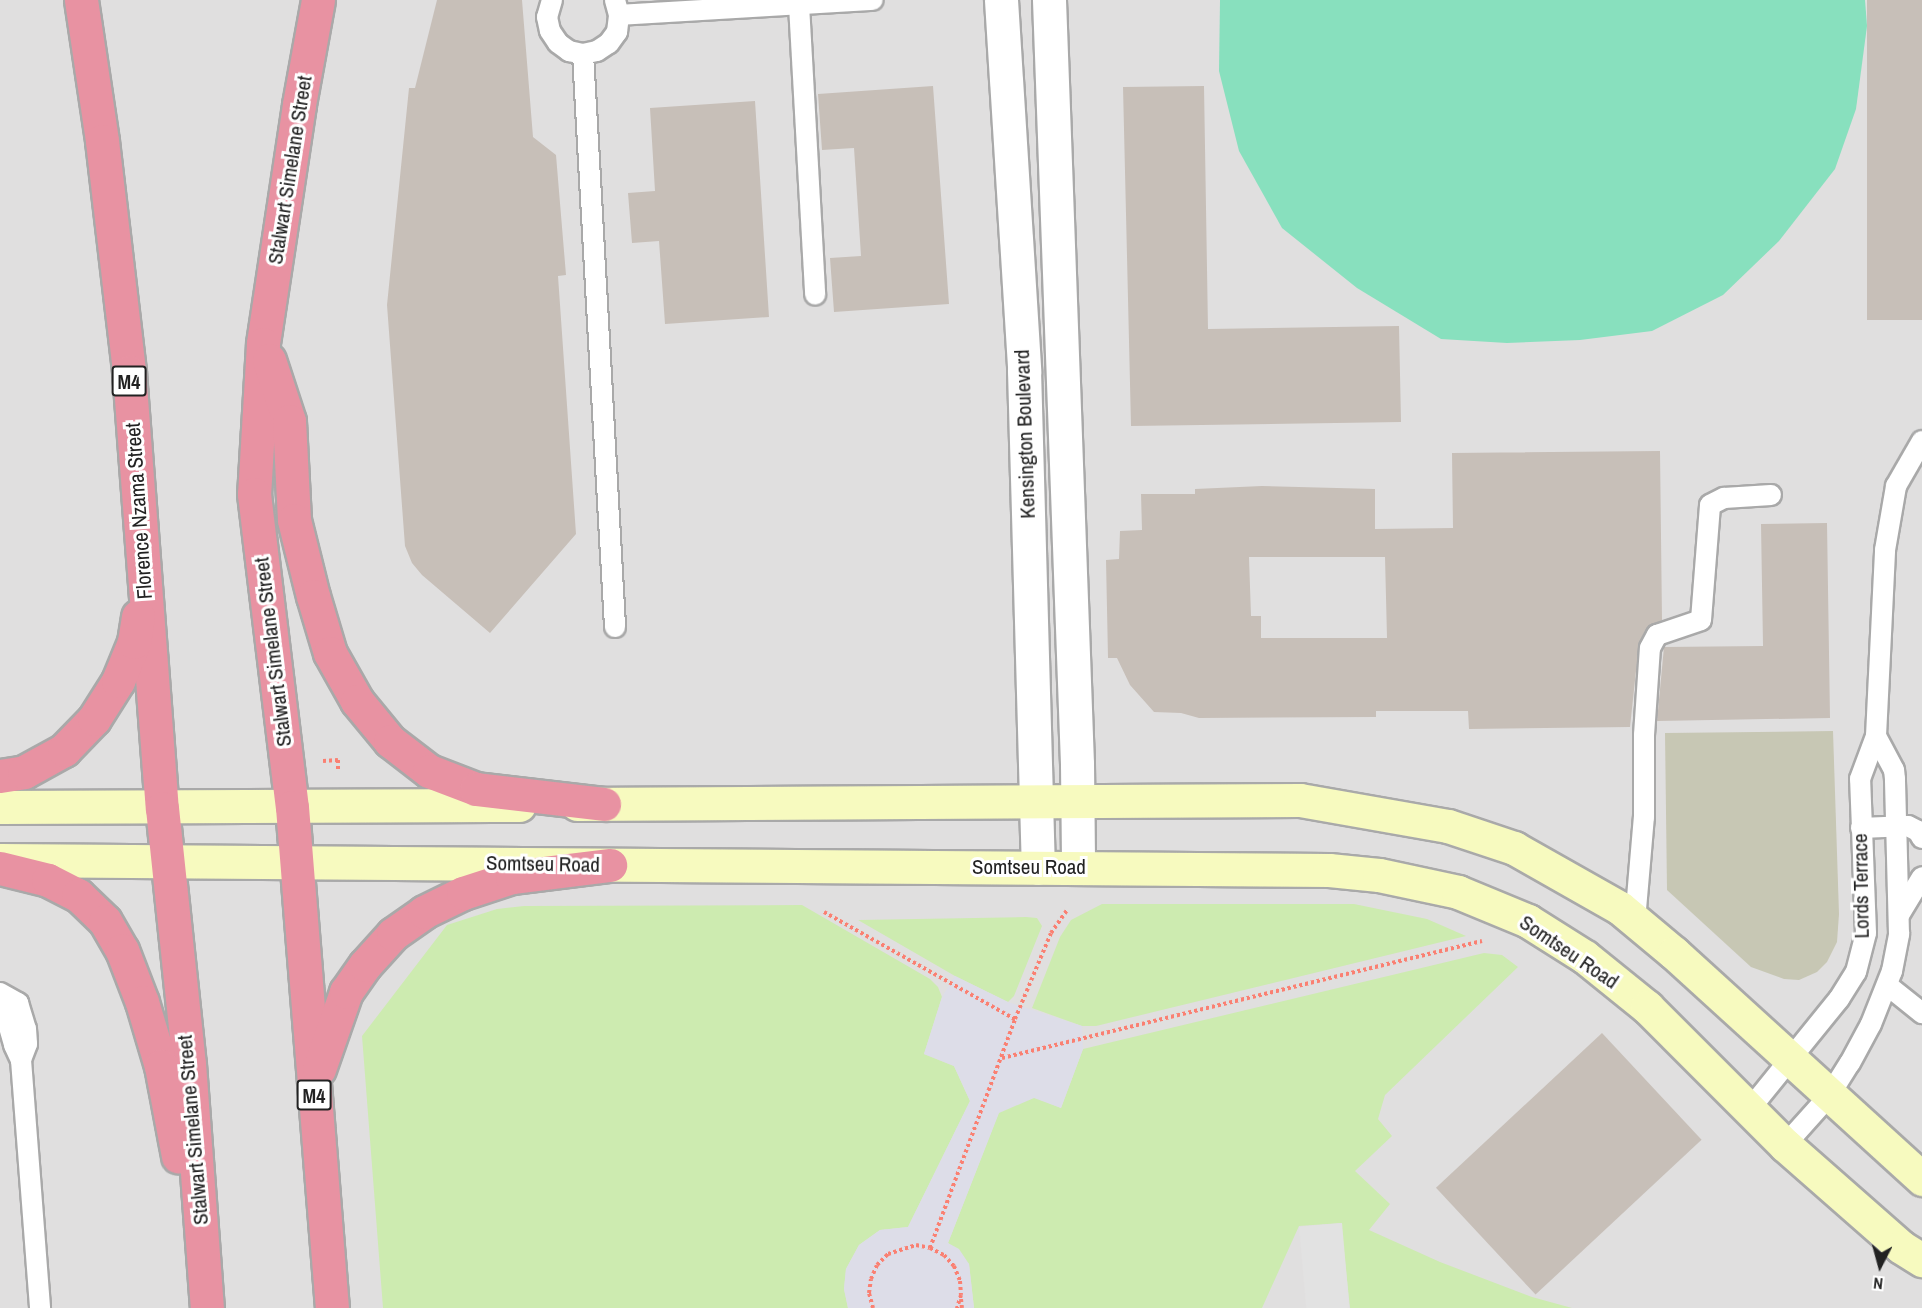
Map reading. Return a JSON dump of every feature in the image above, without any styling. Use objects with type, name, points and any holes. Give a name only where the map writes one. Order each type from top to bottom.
[{"type":"highway","name":"Florence Nzama Street","points":[[81,0],[102,141],[129,372],[162,808]]},
{"type":"highway","name":"Stalwart Simelane Street","points":[[318,0],[299,105],[263,344],[254,494],[292,807],[332,1308]]},
{"type":"highway","points":[[263,344],[289,421],[294,520],[313,596],[330,653],[357,701],[390,741],[429,771],[476,789],[604,804]]},
{"type":"highway","points":[[0,776],[24,772],[64,750],[94,719],[118,681],[134,642],[144,574]]},
{"type":"highway","name":"Stalwart Simelane Street","points":[[162,808],[189,1064],[207,1308]]},
{"type":"highway","points":[[314,1088],[334,1022],[346,992],[364,965],[393,934],[424,912],[512,877],[610,865]]},
{"type":"highway","points":[[0,868],[48,880],[78,896],[105,921],[122,950],[142,1002],[161,1066],[207,1308]]},
{"type":"main road","points":[[0,807],[162,808],[1300,800],[1448,826],[1514,848],[1620,908],[1674,953],[1922,1179]]},
{"type":"main road","name":"Somtseu Road","points":[[0,860],[1078,867],[1329,870],[1379,875],[1458,892],[1528,921],[1585,957],[1647,1007],[1785,1145],[1901,1247],[1922,1260]]},
{"type":"street","name":"Kensington Boulevard","points":[[1001,0],[1024,370],[1030,645],[1038,802],[1038,868]]},
{"type":"street","name":"Kensington Boulevard","points":[[1049,0],[1078,867]]},
{"type":"lane","points":[[552,0],[547,17],[550,31],[558,43],[569,51],[583,54],[597,51],[609,43],[617,32],[617,7],[758,3],[799,5],[873,0]]},
{"type":"lane","points":[[799,5],[815,295]]},
{"type":"lane","points":[[583,54],[615,627]]},
{"type":"lane","name":"Lords Terrace","points":[[1749,1110],[1839,999],[1856,972],[1866,933],[1860,779],[1876,736],[1885,550],[1896,486],[1922,441]]},
{"type":"lane","points":[[1635,921],[1644,817],[1644,735],[1650,648],[1657,635],[1701,620],[1710,505],[1724,498],[1771,495]]},
{"type":"lane","name":"Lords Terrace","points":[[1785,1145],[1829,1096],[1871,1024],[1887,985],[1899,934],[1894,770],[1876,736]]},
{"type":"lane","points":[[1861,828],[1908,826],[1918,831],[1922,838]]},
{"type":"lane","points":[[1899,915],[1922,876]]},
{"type":"lane","points":[[1887,985],[1922,1013]]},
{"type":"lane","points":[[0,993],[12,997],[21,1009],[27,1044],[21,1060]]},
{"type":"lane","points":[[0,1010],[7,1020],[21,1060],[40,1308]]},
{"type":"path","points":[[930,1248],[1015,1019],[1052,933],[1068,909]]},
{"type":"path","points":[[824,912],[1015,1019]]},
{"type":"path","points":[[1002,1058],[1483,941]]},
{"type":"path","points":[[871,1308],[869,1293],[871,1279],[877,1265],[888,1254],[916,1245],[930,1248],[944,1255],[954,1266],[960,1281],[962,1308]]},
{"type":"path","points":[[957,1308],[961,1296]]},
{"type":"shaded area","points":[[0,0],[1922,0],[1922,1308],[0,1308]]},
{"type":"shaded area","points":[[1833,731],[1839,914],[1837,942],[1827,962],[1817,972],[1799,980],[1784,979],[1751,967],[1667,890],[1665,733]]},
{"type":"shaded area","points":[[955,976],[1008,1002],[1082,1026],[1083,1049],[1061,1108],[1034,1098],[999,1113],[948,1243],[959,1249],[969,1264],[974,1308],[848,1308],[844,1289],[846,1269],[859,1245],[880,1230],[908,1227],[970,1101],[954,1066],[924,1054],[942,997]]},
{"type":"shaded area","points":[[1342,1223],[1349,1308],[1306,1308],[1299,1227]]},
{"type":"green space","points":[[1220,0],[1865,0],[1867,26],[1856,109],[1835,169],[1779,241],[1723,295],[1652,331],[1580,340],[1507,343],[1441,339],[1357,288],[1282,228],[1239,151],[1219,71]]},
{"type":"green space","points":[[1102,904],[1354,904],[1427,919],[1466,936],[1096,1026],[1082,1026],[1032,1008],[1060,937],[1071,920]]},
{"type":"green space","points":[[802,905],[930,979],[938,987],[942,997],[924,1054],[954,1066],[970,1101],[908,1227],[880,1230],[859,1245],[846,1269],[844,1289],[848,1308],[383,1308],[362,1036],[447,925],[497,909],[524,906]]},
{"type":"green space","points":[[1037,918],[1042,926],[1014,996],[1008,1002],[955,976],[858,920]]},
{"type":"green space","points":[[1484,953],[1502,955],[1518,967],[1385,1095],[1378,1119],[1392,1136],[1355,1171],[1390,1204],[1369,1230],[1440,1262],[1532,1297],[1572,1308],[1350,1308],[1341,1223],[1299,1226],[1262,1308],[974,1308],[969,1264],[948,1243],[999,1112],[1034,1097],[1061,1108],[1083,1049]]},
{"type":"building","points":[[437,0],[522,0],[533,137],[556,155],[566,275],[558,276],[576,534],[490,633],[422,575],[412,563],[405,546],[387,305],[409,88],[415,88]]},
{"type":"building","points":[[1867,0],[1922,0],[1922,320],[1867,320]]},
{"type":"building","points":[[933,86],[949,304],[834,312],[830,258],[861,256],[854,148],[822,150],[818,94]]},
{"type":"building","points":[[1204,86],[1208,329],[1399,326],[1401,422],[1131,426],[1123,87]]},
{"type":"building","points":[[755,101],[769,317],[665,324],[659,241],[632,243],[628,193],[655,191],[650,108]]},
{"type":"building","points":[[1660,451],[1662,620],[1647,629],[1639,643],[1630,727],[1469,729],[1468,711],[1376,711],[1376,717],[1199,718],[1181,713],[1154,712],[1130,685],[1117,658],[1108,658],[1106,560],[1119,559],[1120,531],[1142,530],[1141,494],[1195,494],[1195,489],[1262,486],[1375,489],[1375,529],[1453,528],[1452,453]],"holes":[[[1249,557],[1385,557],[1387,638],[1261,638],[1261,616],[1251,616]]]},
{"type":"building","points":[[1827,523],[1830,718],[1657,721],[1664,647],[1763,646],[1761,524]]},
{"type":"building","points":[[1602,1033],[1702,1140],[1536,1295],[1436,1188]]}]
